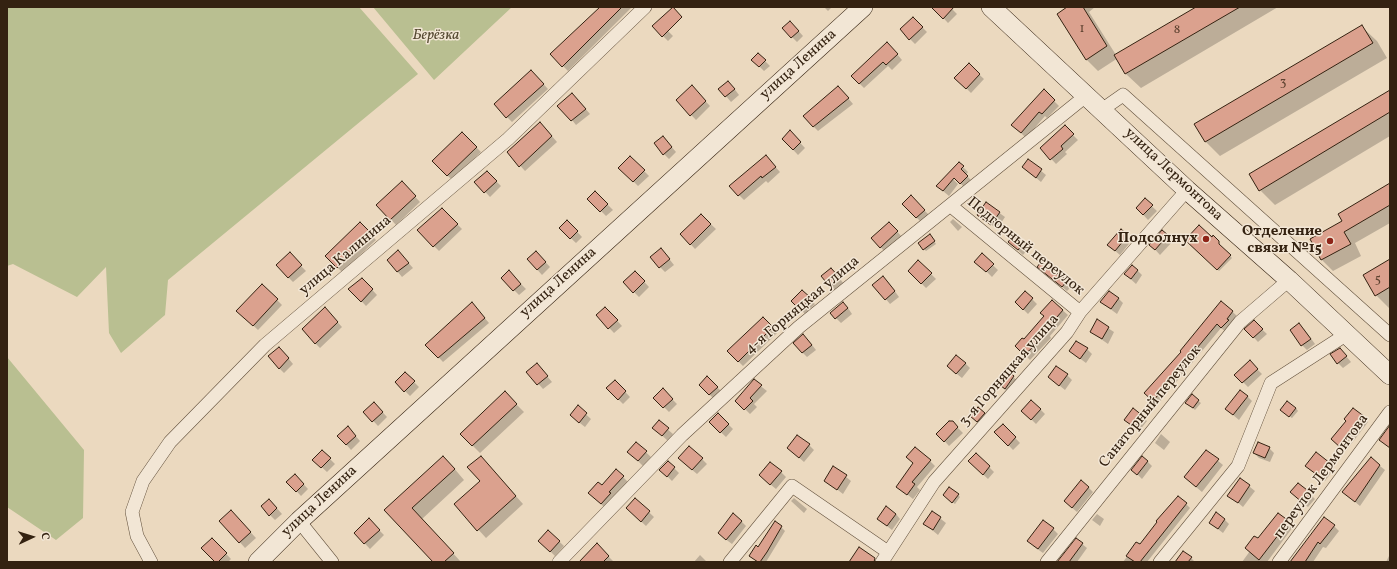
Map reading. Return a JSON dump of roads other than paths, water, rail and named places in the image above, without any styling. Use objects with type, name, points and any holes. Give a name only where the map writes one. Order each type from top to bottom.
[{"type":"main road","name":"улица Ленина","points":[[258,562],[299,521],[863,7]]},
{"type":"main road","name":"улица Лермонтова","points":[[991,7],[1103,109],[1187,190],[1288,280],[1390,375]]},
{"type":"street","name":"улица Калинина","points":[[151,562],[137,536],[132,512],[143,481],[170,442],[265,345],[508,139],[645,7]]},
{"type":"street","name":"4-я Горняцкая улица","points":[[559,562],[682,435],[799,326],[1087,95]]},
{"type":"street","points":[[1103,109],[1123,95],[1390,335]]},
{"type":"street","name":"3-я Горняцкая улица","points":[[885,557],[934,482],[1067,332],[1080,312],[1187,190]]},
{"type":"street","name":"Подгорный переулок","points":[[950,206],[1080,312]]},
{"type":"street","name":"Санаторный переулок","points":[[1047,562],[1240,322],[1288,280]]},
{"type":"street","points":[[1160,562],[1238,466],[1271,383],[1347,334]]},
{"type":"street","name":"переулок Лермонтова","points":[[1279,562],[1390,412]]},
{"type":"street","points":[[730,562],[792,486],[885,557]]},
{"type":"street","points":[[299,521],[332,562]]},
{"type":"place","name":"Подсолнух","points":[[1206,239]]},
{"type":"place","name":"Отделение связи №15","points":[[1330,241]]},
{"type":"park label","name":"Берёзка","points":[[436,36]]}]
